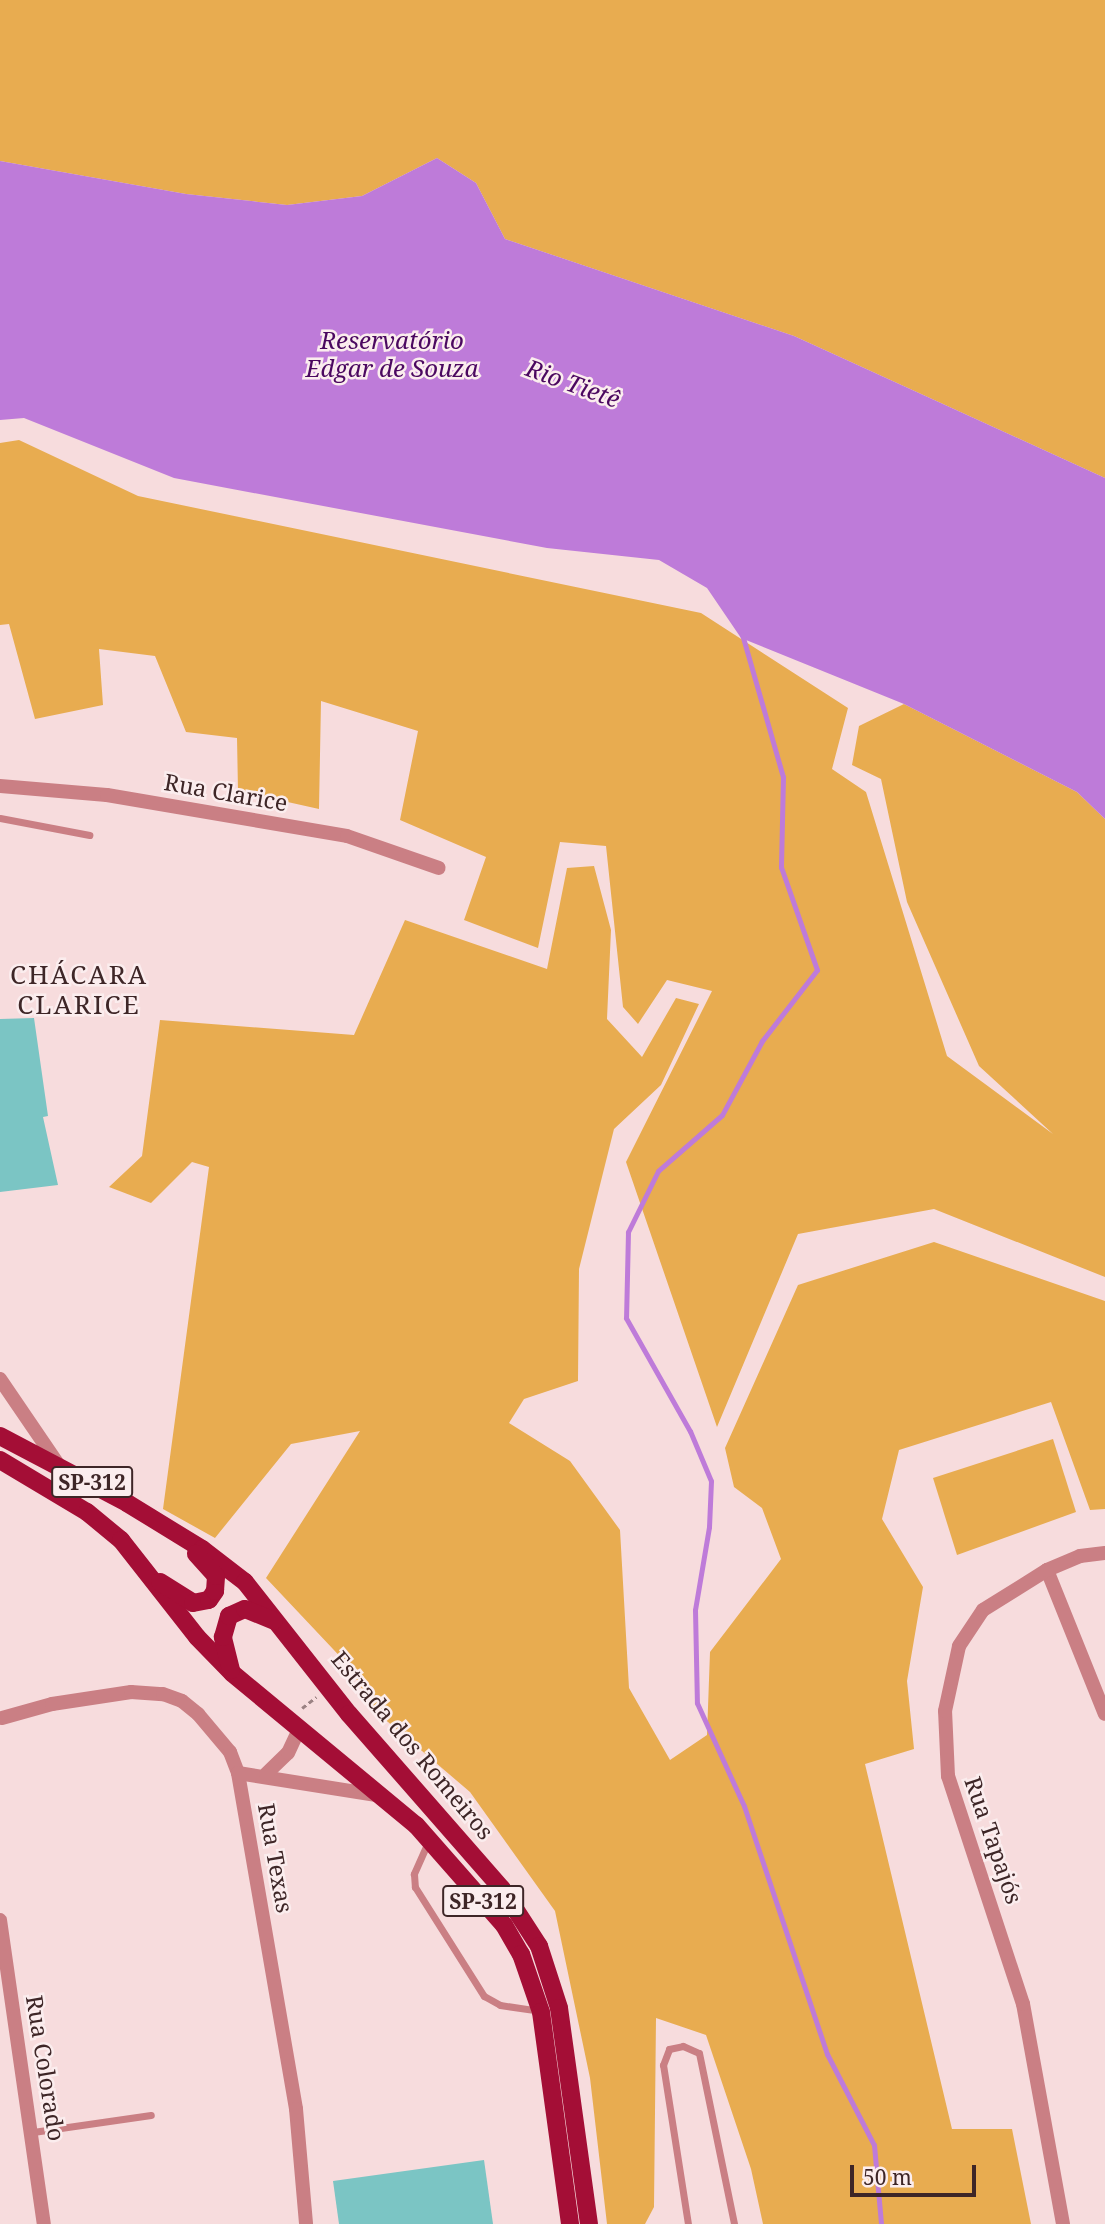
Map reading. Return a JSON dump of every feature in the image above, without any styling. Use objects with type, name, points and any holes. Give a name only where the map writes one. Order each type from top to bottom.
[{"type":"main road","name":"Estrada dos Romeiros","points":[[0,1436],[58,1464],[179,1536],[245,1583],[283,1626],[328,1687],[493,1878],[538,1946],[559,2008],[589,2224]]},
{"type":"main road","name":"Estrada dos Romeiros","points":[[0,1460],[87,1512],[121,1540],[197,1637],[292,1726],[381,1796],[429,1838],[504,1925],[521,1954],[541,2012],[570,2224]]},
{"type":"main road","points":[[153,1578],[194,1603],[209,1600],[215,1591],[216,1576],[179,1536]]},
{"type":"main road","points":[[232,1672],[223,1637],[229,1616],[246,1609],[283,1626]]},
{"type":"street","name":"Rua Clarice","points":[[0,786],[107,795],[347,836],[439,868]]},
{"type":"street","points":[[0,1379],[58,1464]]},
{"type":"street","name":"Rua Tapajós","points":[[1063,2224],[1023,2004],[959,1816],[944,1751],[950,1679],[968,1628],[997,1597],[1080,1556],[1105,1553]]},
{"type":"street","points":[[1047,1570],[1105,1714]]},
{"type":"street","name":"Rua Texas","points":[[1,1719],[52,1704],[131,1692],[163,1694],[182,1701],[198,1714],[230,1752],[238,1773],[296,2109],[306,2224]]},
{"type":"street","points":[[266,1774],[288,1753],[292,1726]]},
{"type":"street","points":[[238,1773],[266,1774],[381,1796]]},
{"type":"street","name":"Rua Colorado","points":[[0,1920],[33,2132],[44,2224]]},
{"type":"lane","points":[[0,818],[89,835]]},
{"type":"lane","points":[[429,1838],[414,1874],[415,1887],[484,1996],[500,2005],[541,2012]]},
{"type":"lane","points":[[688,2224],[663,2064],[669,2049],[683,2046],[699,2053],[734,2224]]},
{"type":"lane","points":[[33,2132],[151,2115]]},
{"type":"path","points":[[292,1726],[328,1687]]},
{"type":"shaded area","points":[[0,0],[1105,0],[1105,478],[794,336],[505,239],[476,183],[437,158],[362,196],[287,205],[186,194],[0,161]]},
{"type":"shaded area","points":[[19,440],[138,496],[701,613],[848,708],[832,769],[866,792],[947,1056],[1053,1134],[979,1066],[907,902],[881,779],[852,765],[859,726],[904,704],[1077,792],[1105,819],[1105,1277],[934,1209],[798,1234],[717,1427],[626,1162],[712,991],[667,980],[638,1024],[623,1007],[606,846],[560,842],[538,948],[464,920],[486,857],[400,820],[418,731],[321,701],[319,809],[238,791],[237,738],[186,732],[155,656],[99,649],[103,705],[35,719],[9,624],[0,625],[0,443]]},
{"type":"shaded area","points":[[594,866],[611,930],[607,1019],[642,1057],[676,998],[699,1004],[661,1085],[614,1129],[579,1269],[578,1381],[524,1399],[509,1423],[570,1461],[620,1530],[629,1688],[670,1760],[707,1735],[710,1652],[781,1559],[762,1508],[734,1487],[725,1448],[798,1285],[934,1242],[1105,1301],[1105,1509],[1090,1510],[1051,1402],[899,1450],[882,1519],[923,1587],[907,1681],[914,1749],[865,1764],[952,2129],[1012,2129],[1031,2224],[763,2224],[751,2169],[706,2035],[656,2018],[654,2207],[645,2224],[607,2224],[590,2078],[555,1911],[470,1792],[374,1710],[349,1666],[266,1578],[360,1431],[291,1444],[215,1538],[163,1509],[209,1167],[192,1162],[151,1203],[109,1187],[142,1156],[160,1020],[354,1035],[405,920],[547,969],[567,868]]},
{"type":"shaded area","points":[[1053,1439],[1076,1512],[957,1555],[933,1478]]},
{"type":"water","name":"Reservatório Edgar de Souza","points":[[437,158],[476,183],[505,239],[794,336],[1105,478],[1105,819],[1077,792],[904,704],[741,638],[707,588],[659,560],[547,548],[174,478],[24,418],[0,420],[0,161],[186,194],[287,205],[362,196]]},
{"type":"building","points":[[34,1018],[48,1116],[43,1117],[58,1185],[0,1192],[0,1019]]},
{"type":"building","points":[[484,2160],[493,2224],[339,2224],[333,2181]]},
{"type":"waterway","points":[[742,634],[783,777],[781,867],[817,970],[762,1041],[722,1115],[658,1171],[628,1232],[626,1318],[690,1431],[711,1481],[709,1527],[695,1610],[697,1703],[744,1806],[827,2054],[874,2145],[881,2224]]},
{"type":"district","name":"CHÁCARA CLARICE","points":[[79,990]]},
{"type":"water label","name":"Rio Tietê","points":[[573,383]]}]
